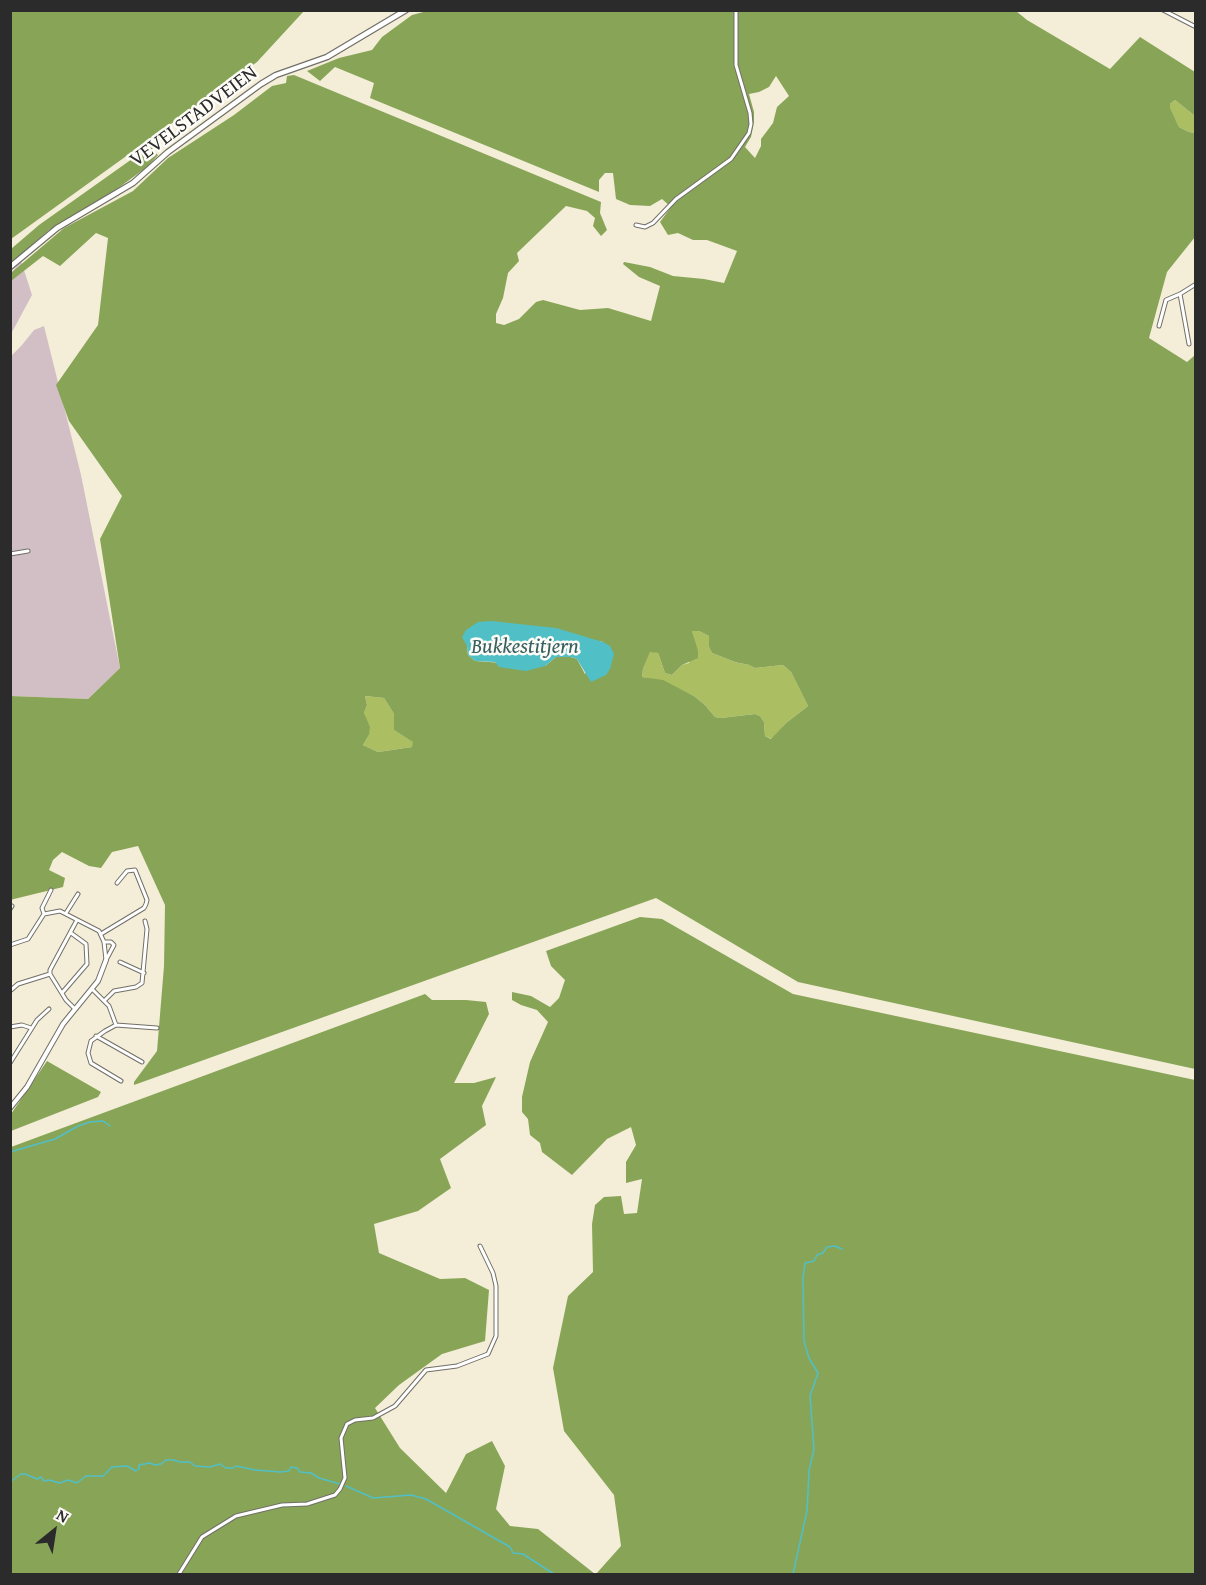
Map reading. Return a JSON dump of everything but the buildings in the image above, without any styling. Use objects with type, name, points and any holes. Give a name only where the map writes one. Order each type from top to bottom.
[{"type":"main road","name":"VEVELSTADVEIEN","points":[[10,267],[57,228],[133,183],[168,152],[261,84],[276,75],[327,57],[406,10]]},
{"type":"street","points":[[636,225],[645,227],[653,223],[676,199],[731,159],[749,133],[750,112],[736,65],[736,10]]},
{"type":"street","points":[[1162,10],[1196,27]]},
{"type":"street","points":[[1159,326],[1164,302],[1196,284]]},
{"type":"street","points":[[1180,294],[1189,344]]},
{"type":"street","points":[[10,554],[28,551]]},
{"type":"street","points":[[101,934],[144,908],[146,904],[147,900],[135,870],[127,871],[117,883]]},
{"type":"street","points":[[44,914],[42,908],[51,890]]},
{"type":"street","points":[[66,913],[78,894]]},
{"type":"street","points":[[10,945],[28,939],[44,914],[56,910],[94,927],[101,934],[104,942],[106,960]]},
{"type":"street","points":[[75,1009],[50,974],[52,964],[77,920]]},
{"type":"street","points":[[105,1000],[114,991],[139,986],[142,983],[147,929],[145,921]]},
{"type":"street","points":[[62,993],[87,964],[86,944],[71,933]]},
{"type":"street","points":[[10,1108],[32,1078],[58,1032],[102,973],[114,945],[111,942],[104,942]]},
{"type":"street","points":[[120,962],[144,973]]},
{"type":"street","points":[[11,990],[18,984],[50,974]]},
{"type":"street","points":[[92,989],[110,1006],[116,1025]]},
{"type":"street","points":[[10,1062],[31,1028],[49,1009]]},
{"type":"street","points":[[10,1027],[22,1025],[31,1028]]},
{"type":"street","points":[[121,1081],[90,1061],[88,1049],[91,1041],[116,1025],[157,1028]]},
{"type":"street","points":[[96,1036],[142,1062]]},
{"type":"street","points":[[10,1100],[15,1104]]},
{"type":"street","points":[[179,1575],[202,1537],[236,1516],[282,1505],[307,1504],[334,1495],[345,1478],[341,1438],[347,1424],[355,1420],[376,1417],[395,1406],[426,1370],[457,1366],[488,1354],[496,1336],[496,1286],[493,1273],[480,1246]]},
{"type":"shaded area","points":[[21,261],[32,295],[11,334],[11,273]]},
{"type":"shaded area","points":[[44,326],[81,475],[120,668],[88,699],[11,696],[11,356],[34,330]]},
{"type":"green space","points":[[11,10],[304,11],[257,62],[11,239]]},
{"type":"green space","points":[[427,11],[1016,11],[1027,20],[1110,69],[1140,37],[1195,72],[1195,116],[1175,100],[1170,104],[1170,108],[1179,127],[1195,133],[1195,237],[1167,272],[1149,338],[1187,362],[1195,355],[1195,1069],[798,982],[656,898],[134,1085],[157,1051],[164,966],[165,905],[138,846],[112,852],[101,868],[89,866],[62,852],[53,860],[49,870],[65,878],[63,887],[10,900],[11,696],[88,699],[120,668],[100,539],[122,496],[69,421],[56,385],[98,325],[108,238],[96,233],[60,266],[43,256],[11,281],[11,273],[64,228],[133,191],[168,158],[234,115],[272,86],[286,83],[287,76],[294,75],[601,202],[600,213],[607,230],[601,236],[593,226],[595,218],[587,211],[566,206],[517,253],[519,261],[508,273],[503,298],[496,314],[496,323],[504,325],[519,319],[536,302],[543,300],[580,310],[608,308],[651,321],[660,286],[639,277],[623,264],[624,262],[650,267],[673,276],[724,283],[737,251],[707,240],[693,240],[678,233],[668,235],[660,222],[671,207],[662,199],[650,206],[630,205],[616,199],[613,173],[605,173],[599,180],[599,192],[370,98],[374,83],[335,67],[320,81],[307,71],[339,58],[372,50],[382,37],[412,15]],"holes":[[[776,76],[789,96],[777,107],[773,123],[761,139],[761,146],[755,158],[745,147],[751,137],[754,122],[749,94],[769,87]],[[692,631],[699,631],[709,636],[709,647],[712,653],[735,662],[755,668],[783,665],[791,672],[808,706],[786,723],[771,739],[765,736],[764,722],[760,716],[755,714],[715,717],[694,696],[663,680],[642,677],[650,652],[658,653],[665,673],[672,675],[682,665],[698,658]],[[585,638],[603,642],[585,674],[577,659],[571,657],[556,657],[545,666],[475,661],[468,655],[467,646]],[[365,696],[384,698],[394,714],[394,730],[413,742],[412,747],[378,752],[363,745],[369,735],[370,727],[364,713],[367,705]]]},
{"type":"green space","points":[[1175,100],[1195,116],[1195,133],[1179,127],[1170,109],[1170,104]]},
{"type":"green space","points":[[163,137],[152,150],[158,155],[147,167],[106,197],[49,230],[11,263],[11,249],[39,225]]},
{"type":"green space","points":[[692,631],[699,631],[709,636],[709,647],[712,653],[735,662],[755,668],[783,665],[791,672],[808,706],[786,723],[772,739],[765,736],[764,722],[760,716],[755,714],[715,717],[694,696],[663,681],[642,677],[650,651],[658,653],[665,673],[672,675],[682,665],[689,663],[694,640]]},
{"type":"green space","points":[[365,696],[384,698],[394,714],[394,730],[414,742],[412,747],[378,752],[363,745],[369,735],[364,713],[367,705]]},
{"type":"green space","points":[[640,917],[662,919],[793,994],[1195,1080],[1195,1574],[596,1574],[621,1546],[614,1495],[564,1431],[553,1368],[568,1296],[593,1272],[592,1224],[595,1205],[604,1197],[621,1196],[624,1214],[637,1213],[642,1179],[626,1183],[626,1162],[636,1145],[631,1127],[607,1139],[572,1175],[542,1152],[540,1143],[530,1135],[528,1119],[522,1112],[522,1097],[530,1062],[548,1022],[537,1010],[512,1000],[512,992],[531,996],[550,1007],[559,998],[565,980],[551,966],[546,951]]},
{"type":"green space","points":[[425,994],[432,1000],[486,1002],[489,1014],[454,1083],[474,1083],[496,1077],[482,1106],[486,1125],[440,1159],[451,1188],[418,1211],[374,1224],[379,1253],[440,1279],[465,1278],[489,1290],[485,1341],[442,1354],[399,1385],[375,1408],[400,1448],[446,1493],[466,1454],[492,1441],[505,1466],[496,1509],[510,1526],[538,1529],[595,1574],[11,1574],[11,1147]]},
{"type":"green space","points":[[47,1061],[101,1092],[98,1097],[11,1131],[11,1114]]},
{"type":"water","name":"Bukkestitjern","points":[[491,621],[556,628],[603,642],[610,646],[614,654],[610,669],[606,675],[591,682],[577,659],[571,657],[556,657],[545,666],[526,671],[499,667],[495,662],[475,661],[468,655],[467,646],[462,637],[466,630],[478,622]]},
{"type":"waterway","points":[[10,1152],[55,1139],[90,1122],[103,1121],[110,1126]]},
{"type":"waterway","points":[[793,1574],[807,1511],[809,1471],[814,1449],[810,1396],[818,1373],[809,1358],[804,1341],[803,1278],[805,1263],[814,1261],[817,1255],[823,1253],[827,1247],[835,1246],[842,1249]]},
{"type":"waterway","points":[[10,1482],[21,1474],[25,1474],[37,1479],[41,1477],[44,1481],[60,1483],[68,1480],[77,1483],[86,1476],[103,1476],[112,1467],[127,1466],[136,1471],[139,1465],[150,1463],[155,1465],[166,1460],[173,1460],[190,1462],[195,1466],[210,1467],[220,1464],[226,1468],[236,1466],[281,1472],[289,1471],[291,1467],[340,1484]]},
{"type":"waterway","points":[[346,1486],[373,1498],[411,1495],[426,1499],[510,1547],[513,1553],[523,1554],[554,1574]]}]
